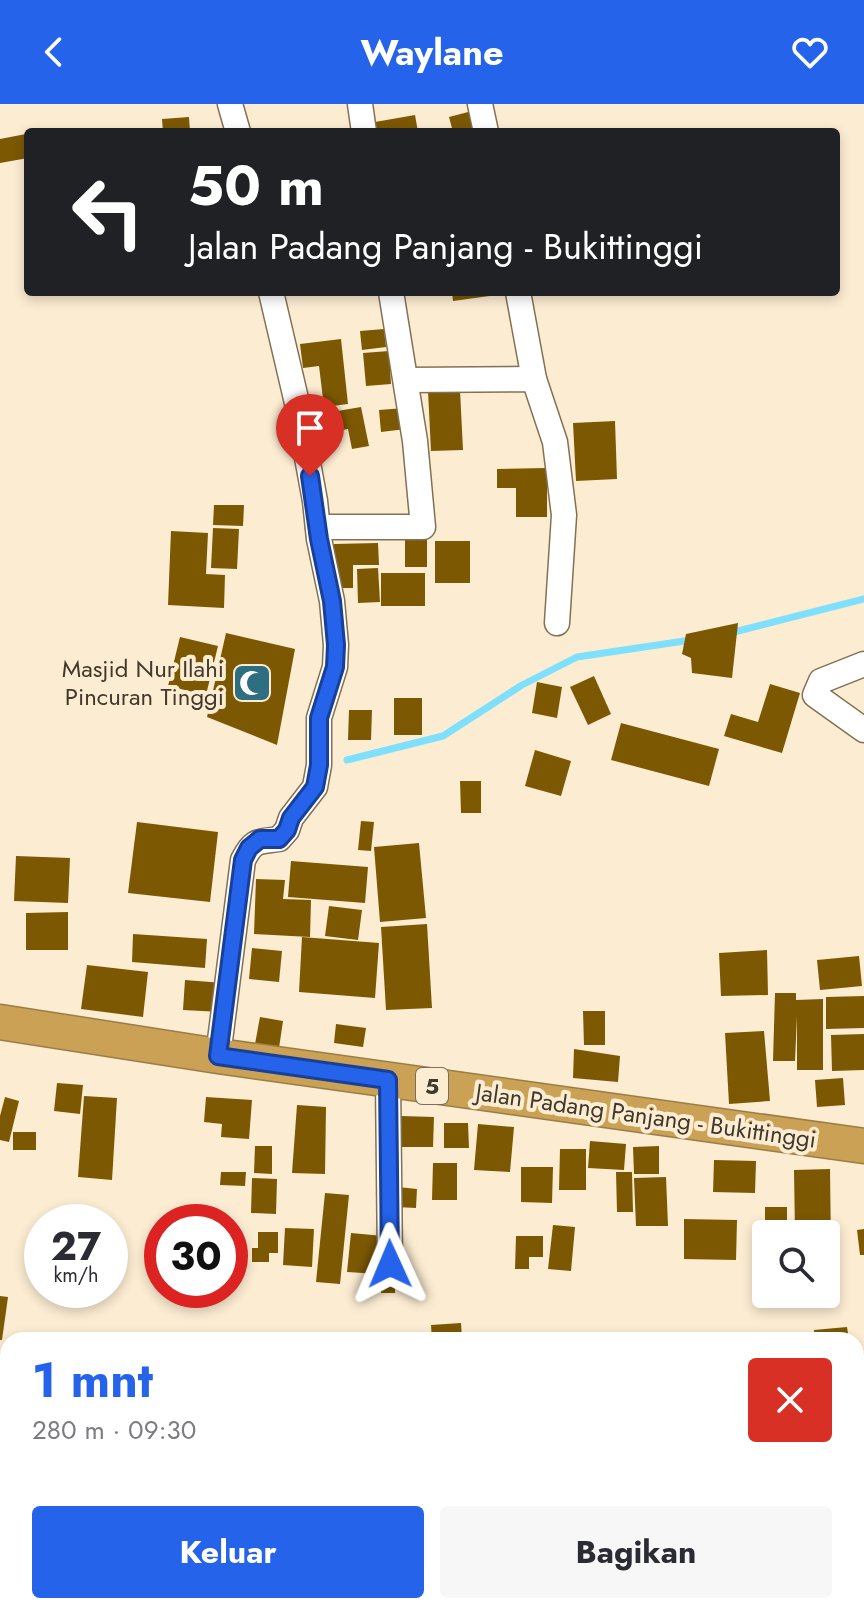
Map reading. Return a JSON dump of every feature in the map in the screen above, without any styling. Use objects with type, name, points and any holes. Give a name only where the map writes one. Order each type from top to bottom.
[{"type":"highway","name":"Jalan Padang Panjang - Bukittinggi","points":[[0,1022],[218,1056],[864,1146]]},
{"type":"street","points":[[230,104],[237,128]]},
{"type":"street","points":[[360,104],[363,128]]},
{"type":"street","points":[[480,104],[485,128]]},
{"type":"street","points":[[218,1056],[243,860],[249,848],[260,839],[279,839],[315,787],[319,765],[319,718],[335,667],[332,601],[297,403],[272,296]]},
{"type":"street","points":[[318,527],[423,527],[423,503],[392,296]]},
{"type":"street","points":[[519,296],[534,379],[555,442],[564,515],[557,623]]},
{"type":"street","points":[[406,380],[534,379]]},
{"type":"street","points":[[864,664],[821,681],[815,695],[864,730]]},
{"type":"street","points":[[388,1080],[390,1264]]},
{"type":"building","points":[[472,111],[477,128],[452,128],[449,117]]},
{"type":"building","points":[[415,115],[417,128],[376,128],[375,122]]},
{"type":"building","points":[[189,117],[190,128],[163,128],[162,119]]},
{"type":"building","points":[[24,134],[24,159],[0,163],[0,139]]},
{"type":"building","points":[[452,296],[489,296],[453,301]]},
{"type":"building","points":[[384,329],[386,347],[362,350],[360,331]]},
{"type":"building","points":[[341,339],[348,404],[324,407],[319,366],[303,368],[300,344]]},
{"type":"building","points":[[389,351],[391,384],[366,386],[363,353]]},
{"type":"building","points":[[460,390],[463,450],[431,451],[428,391]]},
{"type":"building","points":[[361,407],[369,446],[352,449],[348,429],[318,434],[314,415]]},
{"type":"building","points":[[404,408],[406,429],[381,432],[379,410]]},
{"type":"building","points":[[615,421],[617,479],[576,481],[573,423]]},
{"type":"building","points":[[547,468],[547,517],[516,517],[516,488],[497,488],[497,469]]},
{"type":"building","points":[[214,505],[244,505],[243,526],[213,525]]},
{"type":"building","points":[[213,528],[239,529],[237,569],[211,568]]},
{"type":"building","points":[[171,531],[208,533],[206,574],[225,575],[224,608],[168,605]]},
{"type":"building","points":[[405,536],[427,536],[427,567],[405,567]]},
{"type":"building","points":[[435,541],[470,541],[470,583],[435,583]]},
{"type":"building","points":[[378,543],[379,565],[353,565],[353,588],[334,588],[334,544]]},
{"type":"building","points":[[378,568],[380,602],[358,603],[357,569]]},
{"type":"building","points":[[381,573],[425,573],[425,606],[381,606]]},
{"type":"building","points":[[738,623],[732,678],[692,673],[691,658],[682,654],[686,634]]},
{"type":"building","name":"Masjid Nur Ilahi Pincuran Tinggi","points":[[226,633],[295,649],[277,745],[207,717]]},
{"type":"building","points":[[180,637],[218,646],[206,695],[168,686]]},
{"type":"building","points":[[594,676],[611,714],[588,725],[570,687]]},
{"type":"building","points":[[537,682],[562,687],[557,718],[532,713]]},
{"type":"building","points":[[770,684],[800,693],[782,753],[724,736],[731,714],[758,722]]},
{"type":"building","points":[[394,698],[422,698],[422,735],[394,735]]},
{"type":"building","points":[[349,710],[372,710],[371,740],[348,740]]},
{"type":"building","points":[[621,723],[719,749],[709,786],[611,760]]},
{"type":"building","points":[[535,750],[571,761],[561,796],[525,786]]},
{"type":"building","points":[[460,781],[481,781],[481,813],[461,813]]},
{"type":"building","points":[[361,821],[374,822],[371,851],[358,850]]},
{"type":"building","points":[[137,822],[218,832],[210,902],[128,893]]},
{"type":"building","points":[[419,843],[426,918],[380,922],[374,847]]},
{"type":"building","points":[[16,856],[70,858],[68,903],[14,901]]},
{"type":"building","points":[[291,861],[368,867],[365,903],[288,897]]},
{"type":"building","points":[[256,879],[285,880],[283,899],[311,900],[310,937],[254,934]]},
{"type":"building","points":[[329,906],[362,910],[358,940],[325,936]]},
{"type":"building","points":[[68,912],[68,950],[26,950],[26,913]]},
{"type":"building","points":[[427,924],[432,1008],[386,1010],[381,927]]},
{"type":"building","points":[[133,934],[207,939],[205,968],[132,962]]},
{"type":"building","points":[[302,937],[379,943],[375,998],[299,992]]},
{"type":"building","points":[[252,948],[282,951],[279,982],[249,979]]},
{"type":"building","points":[[767,950],[768,995],[721,996],[719,953]]},
{"type":"building","points":[[859,956],[862,986],[820,990],[817,960]]},
{"type":"building","points":[[87,965],[148,972],[143,1017],[81,1009]]},
{"type":"building","points":[[185,980],[223,983],[221,1012],[183,1010]]},
{"type":"building","points":[[775,993],[796,993],[796,1000],[823,999],[823,1070],[797,1070],[797,1016],[795,1061],[773,1061]]},
{"type":"building","points":[[864,996],[864,1028],[826,1029],[826,997]]},
{"type":"building","points":[[583,1011],[605,1011],[605,1045],[584,1045]]},
{"type":"building","points":[[260,1017],[283,1021],[279,1048],[255,1044]]},
{"type":"building","points":[[336,1024],[366,1028],[363,1047],[334,1043]]},
{"type":"building","points":[[764,1031],[770,1101],[729,1104],[725,1033]]},
{"type":"building","points":[[864,1034],[864,1070],[832,1071],[831,1035]]},
{"type":"building","points":[[574,1049],[620,1056],[618,1082],[573,1078]]},
{"type":"building","points":[[843,1078],[845,1105],[817,1107],[815,1080]]},
{"type":"building","points":[[57,1083],[83,1085],[80,1114],[54,1111]]},
{"type":"building","points":[[84,1096],[117,1098],[112,1180],[78,1177]]},
{"type":"building","points":[[5,1097],[19,1101],[9,1142],[0,1140],[0,1116]]},
{"type":"building","points":[[206,1097],[252,1100],[249,1139],[221,1137],[222,1124],[204,1122]]},
{"type":"building","points":[[297,1105],[326,1107],[325,1174],[292,1173]]},
{"type":"building","points":[[401,1116],[434,1117],[433,1147],[401,1147]]},
{"type":"building","points":[[444,1123],[468,1123],[469,1148],[444,1148]]},
{"type":"building","points":[[478,1124],[514,1127],[510,1172],[474,1170]]},
{"type":"building","points":[[13,1132],[36,1132],[36,1150],[13,1150]]},
{"type":"building","points":[[590,1141],[626,1144],[624,1170],[588,1168]]},
{"type":"building","points":[[255,1146],[272,1146],[272,1174],[254,1173]]},
{"type":"building","points":[[659,1146],[659,1174],[634,1174],[633,1147]]},
{"type":"building","points":[[560,1149],[586,1149],[586,1190],[559,1190]]},
{"type":"building","points":[[714,1160],[756,1161],[755,1193],[713,1192]]},
{"type":"building","points":[[433,1163],[457,1163],[457,1200],[432,1200]]},
{"type":"building","points":[[521,1167],[553,1167],[552,1203],[521,1202]]},
{"type":"building","points":[[830,1169],[831,1220],[795,1220],[794,1170]]},
{"type":"building","points":[[221,1172],[246,1172],[245,1186],[220,1185]]},
{"type":"building","points":[[616,1172],[632,1172],[633,1212],[617,1212]]},
{"type":"building","points":[[666,1177],[668,1226],[636,1226],[634,1178]]},
{"type":"building","points":[[252,1178],[277,1179],[276,1214],[251,1213]]},
{"type":"building","points":[[398,1187],[417,1189],[416,1208],[396,1207]]},
{"type":"building","points":[[325,1193],[349,1195],[340,1284],[316,1282]]},
{"type":"building","points":[[765,1207],[787,1207],[787,1220],[765,1220]]},
{"type":"building","points":[[684,1219],[737,1220],[736,1260],[684,1259]]},
{"type":"building","points":[[553,1225],[575,1227],[571,1271],[548,1269]]},
{"type":"building","points":[[285,1228],[314,1229],[312,1267],[283,1265]]},
{"type":"building","points":[[864,1229],[864,1255],[860,1255],[857,1230]]},
{"type":"building","points":[[258,1232],[278,1232],[278,1253],[269,1253],[269,1262],[252,1262],[252,1248],[258,1248]]},
{"type":"building","points":[[351,1233],[383,1236],[379,1274],[347,1272]]},
{"type":"building","points":[[516,1236],[543,1236],[543,1257],[529,1257],[529,1269],[515,1269]]},
{"type":"building","points":[[381,1267],[395,1268],[395,1293],[381,1293]]},
{"type":"building","points":[[0,1296],[8,1297],[3,1332],[0,1332]]},
{"type":"building","points":[[461,1323],[462,1332],[431,1332],[431,1325]]},
{"type":"building","points":[[847,1327],[848,1332],[814,1332]]},
{"type":"waterway","points":[[730,633],[864,599]]},
{"type":"waterway","points":[[347,760],[443,736],[522,685],[577,657],[691,640]]},
{"type":"place","name":"Masjid Nur Ilahi Pincuran Tinggi","points":[[252,683]]},
{"type":"route","points":[[310,476],[332,601],[335,667],[319,718],[319,765],[315,787],[279,839],[260,839],[249,848],[243,860],[218,1056],[388,1080],[390,1264]]}]
